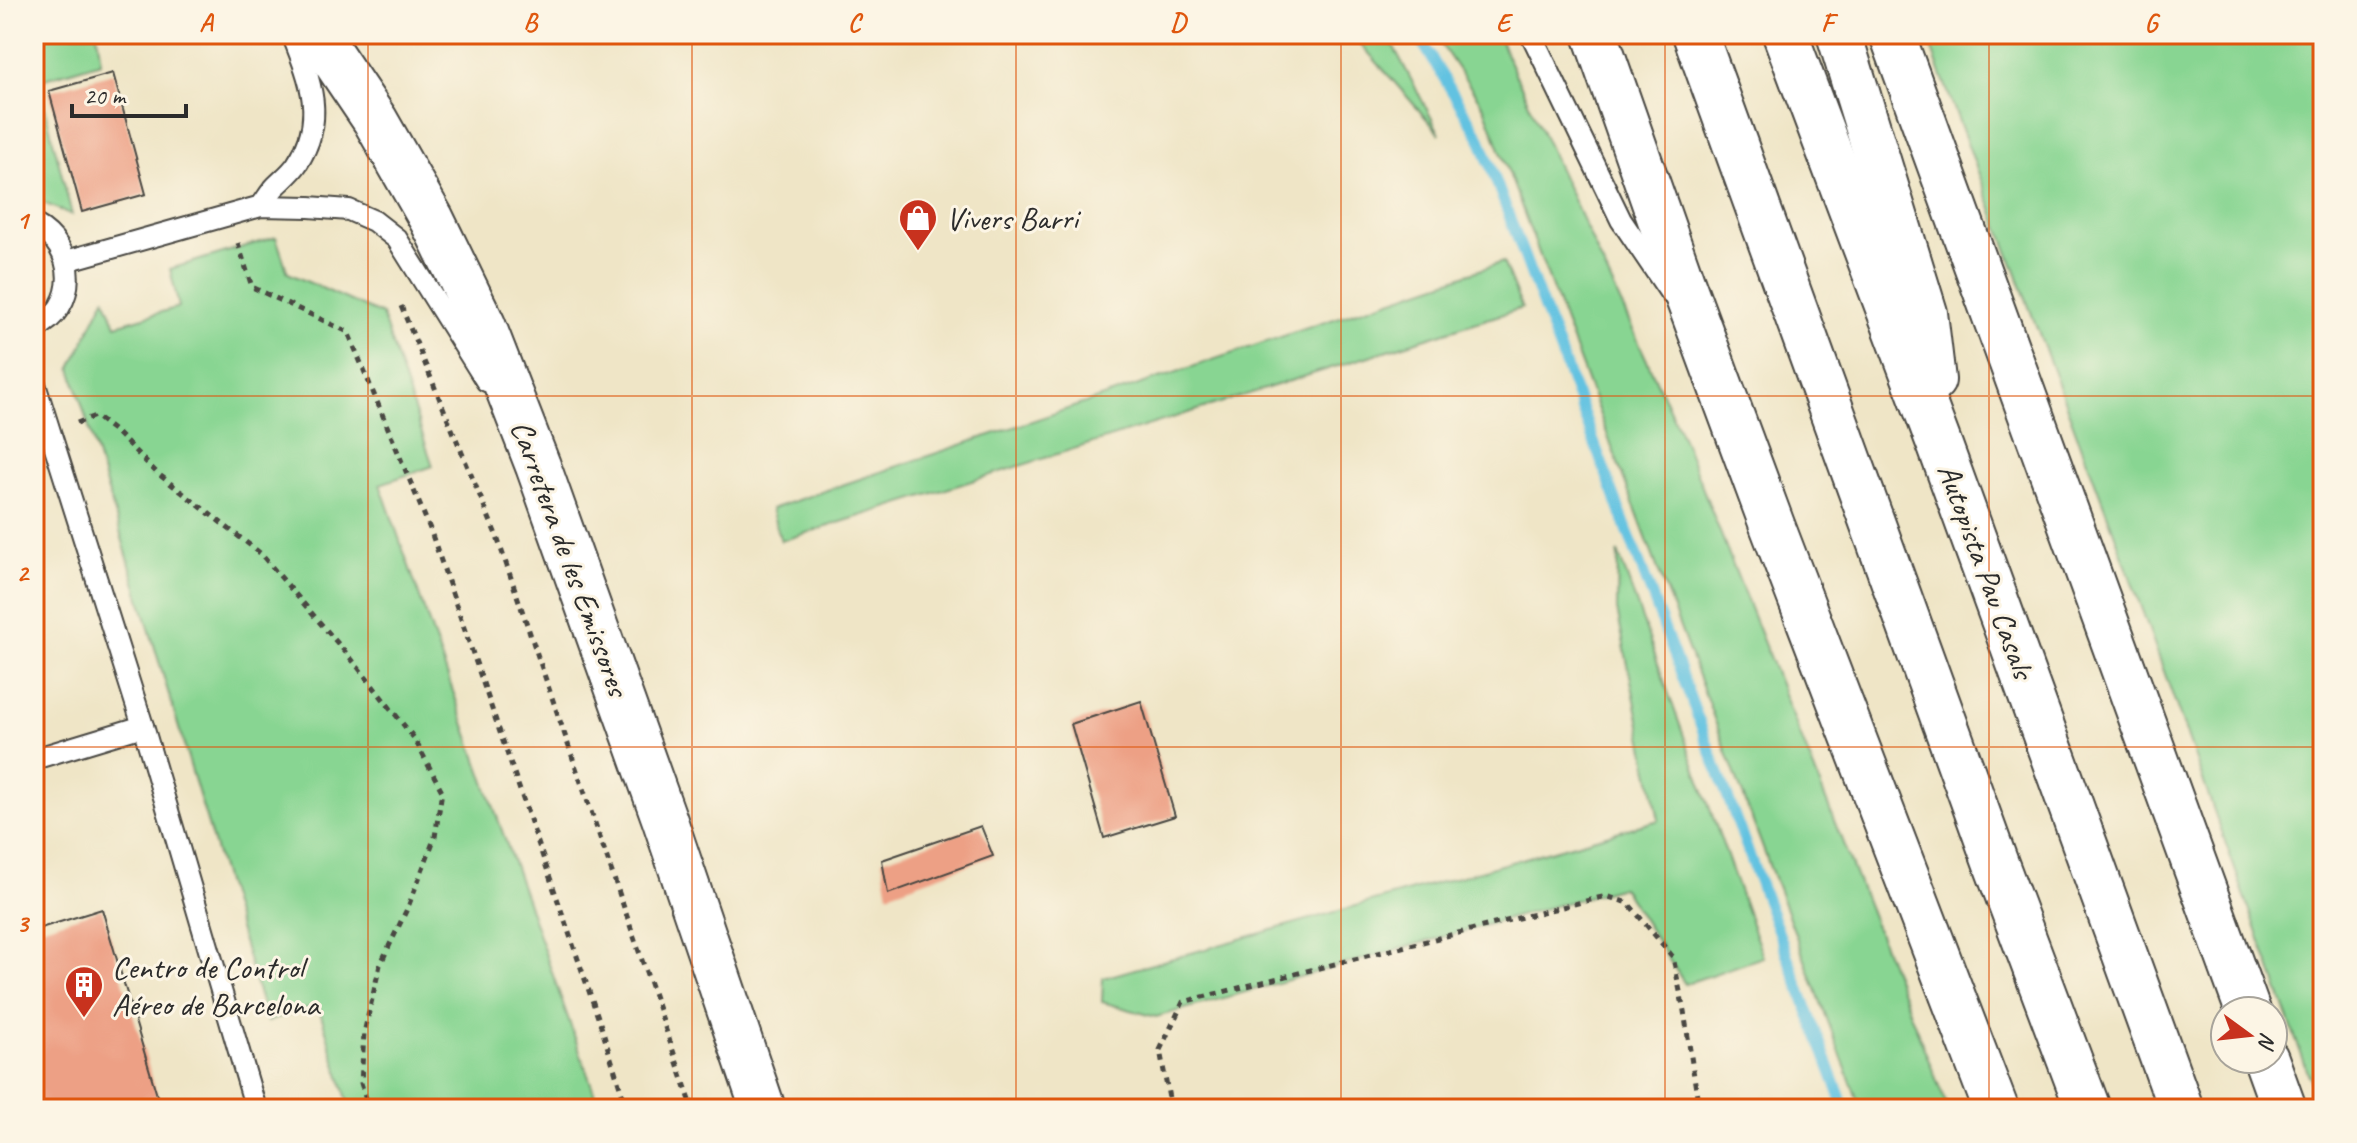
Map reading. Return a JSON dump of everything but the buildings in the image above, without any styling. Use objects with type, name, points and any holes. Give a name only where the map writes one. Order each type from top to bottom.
[{"type":"main road","name":"Carretera de les Emissores","points":[[317,34],[375,120],[432,220],[483,325],[538,466],[684,875],[763,1109]]},
{"type":"main road","points":[[1595,34],[1780,547],[1996,1109]]},
{"type":"main road","name":"Autopista Pau Casals","points":[[1785,34],[1940,446],[2181,1109]]},
{"type":"main road","points":[[1839,34],[1925,313],[1940,446]]},
{"type":"main road","points":[[1892,34],[2242,995]]},
{"type":"main road","points":[[1697,43],[2088,1109]]},
{"type":"main road","points":[[2272,1075],[2284,1109]]},
{"type":"lane","points":[[261,206],[297,165],[311,137],[315,107],[308,75],[292,34]]},
{"type":"lane","points":[[1531,34],[1621,220],[1663,284],[1703,335]]},
{"type":"lane","points":[[66,261],[261,206],[349,210],[374,221],[397,239],[538,466]]},
{"type":"lane","points":[[34,224],[46,230],[58,244],[66,261],[68,280],[64,299],[53,316],[34,329]]},
{"type":"lane","points":[[34,381],[143,726],[256,1109]]},
{"type":"lane","points":[[34,759],[143,726]]},
{"type":"path","points":[[255,34],[263,47]]},
{"type":"path","points":[[229,215],[252,287],[348,332],[430,529],[627,1109]]},
{"type":"path","name":"Carretera de les Emissores","points":[[395,293],[497,537],[693,1109]]},
{"type":"path","points":[[50,432],[95,416],[157,473],[260,553],[414,738],[442,791],[435,837],[408,907],[380,965],[373,992],[364,1033],[361,1083],[369,1109]]},
{"type":"path","points":[[1171,1109],[1160,1050],[1183,1002],[1606,896],[1628,903],[1673,957],[1699,1109]]},
{"type":"green space","points":[[34,34],[97,34],[101,62],[38,81],[72,215],[34,199]]},
{"type":"green space","points":[[1352,34],[1387,34],[1440,134]]},
{"type":"green space","points":[[1434,34],[1497,34],[1684,441],[1948,1109],[1861,1109],[1484,107]]},
{"type":"green space","points":[[1926,34],[2323,34],[2323,1109],[2289,1020],[2289,995],[2280,995],[2114,532]]},
{"type":"green space","points":[[276,237],[288,273],[382,315],[433,466],[380,484],[600,1109],[350,1109],[318,1005],[267,1022],[71,368],[105,298],[116,325],[179,307],[170,269]]},
{"type":"green space","points":[[1503,262],[1522,308],[781,541],[771,509]]},
{"type":"green space","points":[[1618,552],[1763,957],[1685,984],[1622,887],[1156,1017],[1102,1002],[1103,978],[1659,820],[1617,610]]},
{"type":"waterway","points":[[1417,34],[1479,136],[1845,1109]]},
{"type":"place","name":"Vivers Barri","points":[[918,252]]},
{"type":"place","name":"Centro de Control Aéreo de Barcelona","points":[[84,1019]]}]
